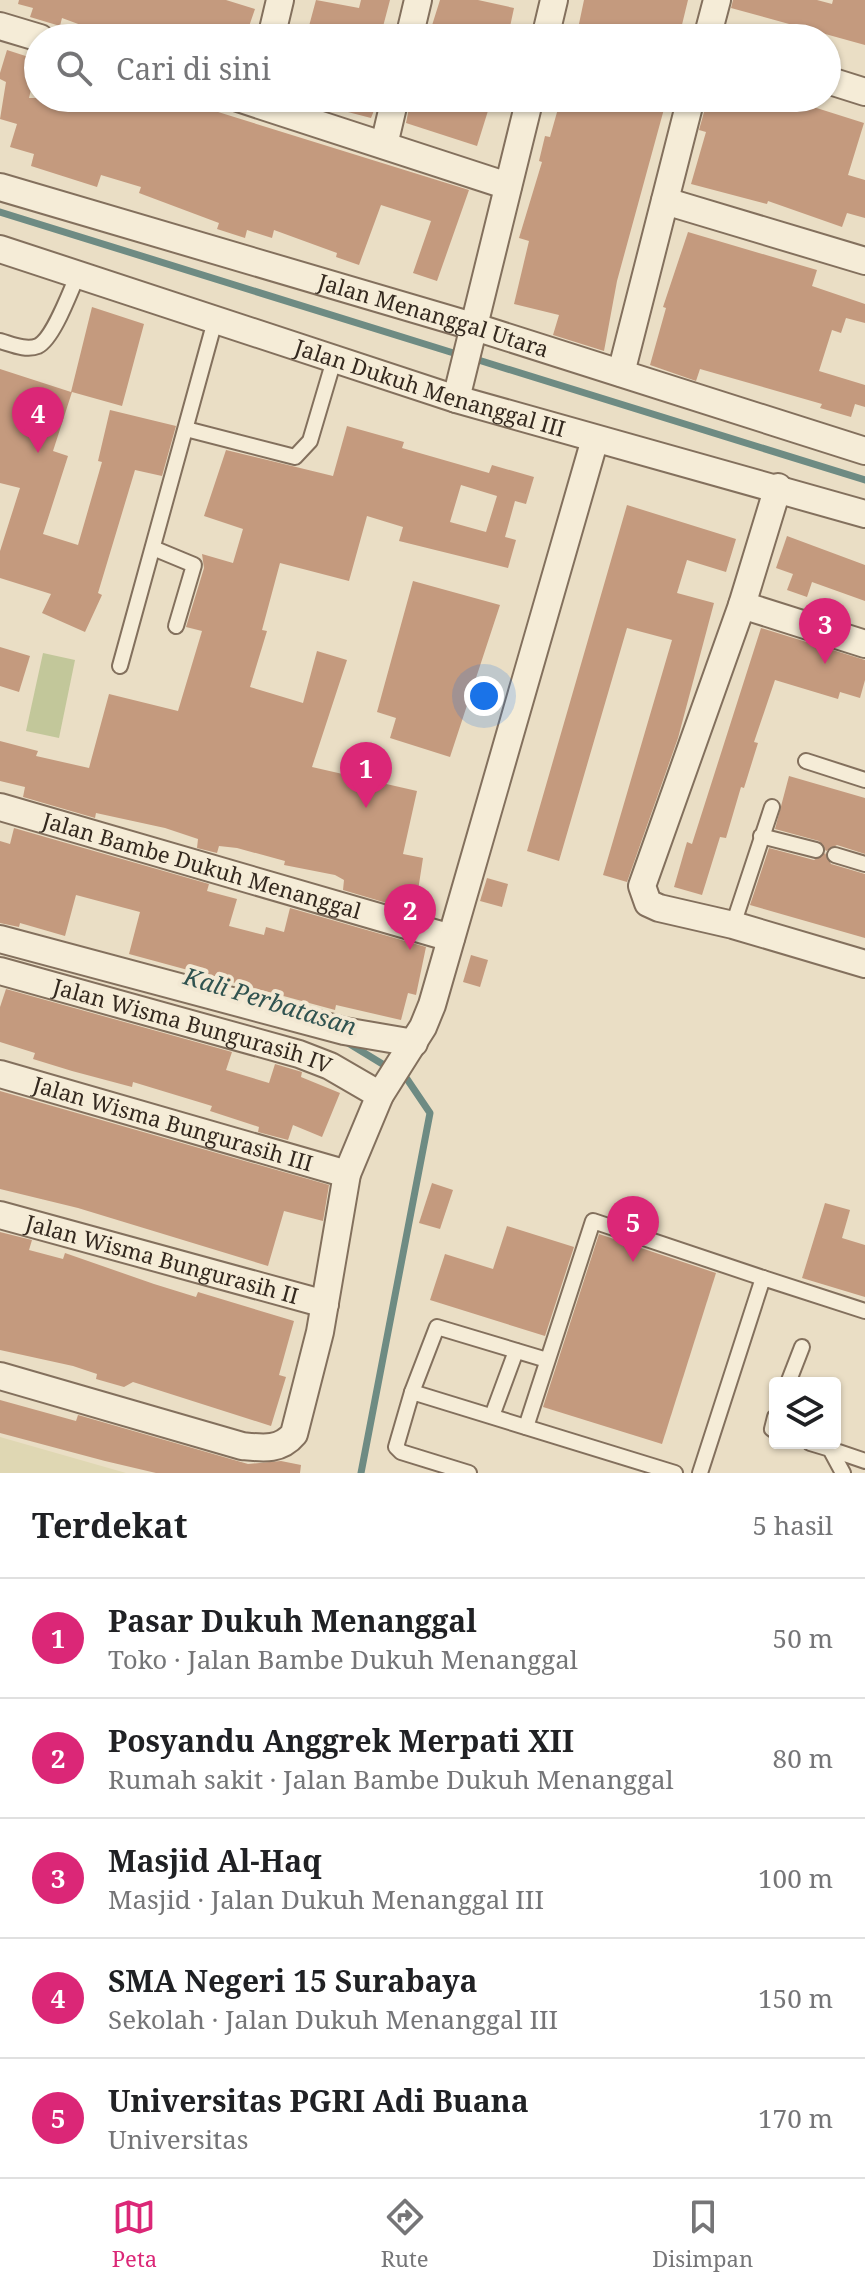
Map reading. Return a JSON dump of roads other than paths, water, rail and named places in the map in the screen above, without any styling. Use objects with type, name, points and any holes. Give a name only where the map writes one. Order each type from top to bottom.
[{"type":"street","points":[[274,24],[280,0]]},
{"type":"street","points":[[412,24],[418,0]]},
{"type":"street","points":[[548,24],[554,0]]},
{"type":"street","points":[[711,24],[717,0]]},
{"type":"street","points":[[0,26],[24,33]]},
{"type":"street","points":[[841,84],[865,92]]},
{"type":"street","points":[[286,112],[508,186]]},
{"type":"street","points":[[384,145],[392,112]]},
{"type":"street","points":[[457,395],[526,112]]},
{"type":"street","points":[[621,373],[687,112]]},
{"type":"street","name":"Jalan Menanggal Utara","points":[[0,187],[471,331],[621,373],[865,451]]},
{"type":"street","points":[[665,201],[865,261]]},
{"type":"street","name":"Jalan Dukuh Menanggal III","points":[[0,249],[216,317],[334,360],[595,439],[778,487],[865,514]]},
{"type":"street","points":[[0,1376],[242,1446],[270,1449],[294,1434],[325,1304],[347,1174],[384,1090],[413,1045],[432,1005],[595,439]]},
{"type":"street","points":[[778,487],[742,605],[642,886],[648,903],[659,908],[733,925],[865,964]]},
{"type":"street","points":[[742,605],[865,644]]},
{"type":"street","name":"Jalan Bambe Dukuh Menanggal","points":[[0,807],[451,938]]},
{"type":"street","points":[[0,939],[344,1031],[413,1045]]},
{"type":"street","name":"Jalan Wisma Bungurasih IV","points":[[0,971],[299,1054],[384,1090]]},
{"type":"street","name":"Jalan Wisma Bungurasih III","points":[[0,1074],[347,1174]]},
{"type":"street","name":"Jalan Wisma Bungurasih II","points":[[0,1215],[325,1304]]},
{"type":"lane","points":[[0,341],[24,348],[38,346],[49,337],[79,272]]},
{"type":"lane","points":[[120,666],[216,317]]},
{"type":"lane","points":[[186,429],[295,457],[310,441],[334,360]]},
{"type":"lane","points":[[153,548],[194,565],[176,626]]},
{"type":"lane","points":[[806,761],[865,780]]},
{"type":"lane","points":[[733,925],[772,807]]},
{"type":"lane","points":[[761,836],[816,850]]},
{"type":"lane","points":[[835,855],[865,864]]},
{"type":"lane","points":[[526,1427],[593,1221],[865,1311]]},
{"type":"lane","points":[[700,1473],[763,1278]]},
{"type":"lane","points":[[469,1473],[401,1452],[396,1447],[412,1392],[437,1327],[547,1360]]},
{"type":"lane","points":[[790,1377],[802,1347]]},
{"type":"lane","points":[[492,1416],[516,1351]]},
{"type":"lane","points":[[412,1392],[672,1472]]},
{"type":"lane","points":[[830,1449],[865,1461]]},
{"type":"lane","points":[[830,1449],[843,1473]]},
{"type":"waterway","points":[[0,212],[460,355]]},
{"type":"waterway","points":[[472,358],[865,480]]},
{"type":"waterway","name":"Kali Perbatasan","points":[[348,1043],[389,1068]]},
{"type":"waterway","name":"Kali Perbatasan","points":[[361,1473],[430,1113],[407,1079],[399,1074]]},
{"type":"place","name":"SMA Negeri 15 Surabaya","points":[[38,453]]},
{"type":"place","name":"Masjid Al-Haq","points":[[825,664]]},
{"type":"place","name":"Pasar Dukuh Menanggal","points":[[366,808]]},
{"type":"place","name":"Posyandu Anggrek Merpati XII","points":[[410,950]]},
{"type":"place","name":"Universitas PGRI Adi Buana","points":[[633,1262]]}]
